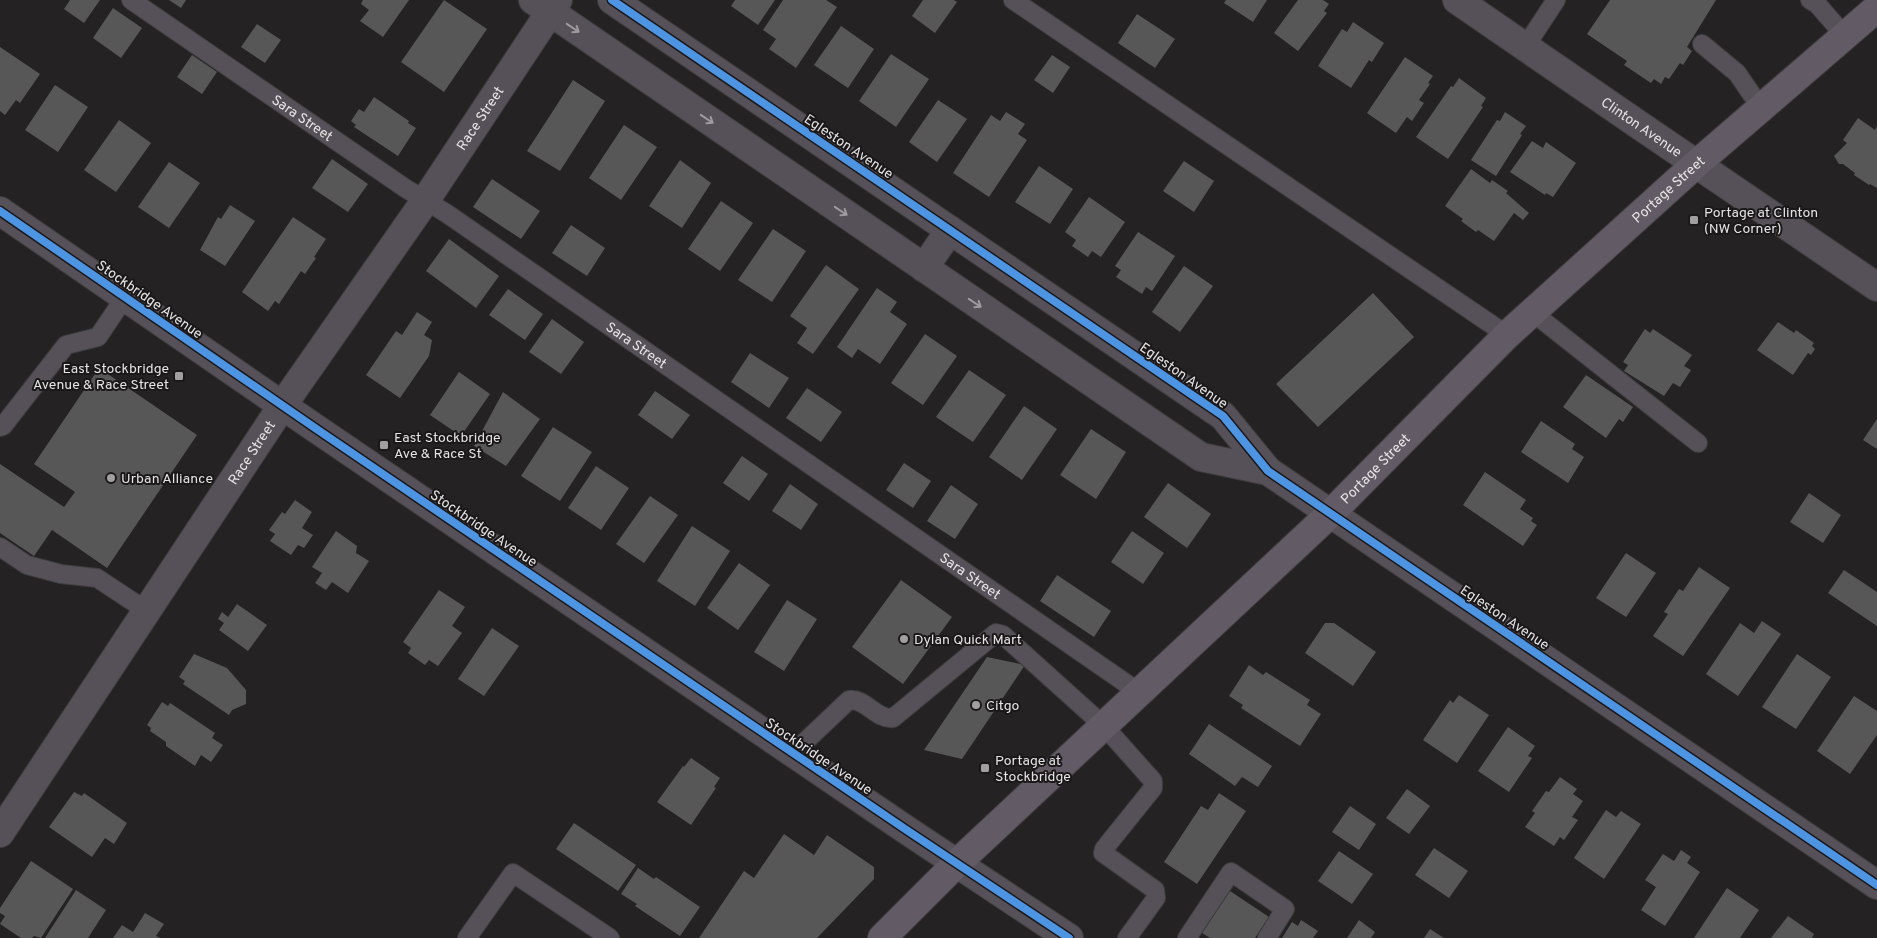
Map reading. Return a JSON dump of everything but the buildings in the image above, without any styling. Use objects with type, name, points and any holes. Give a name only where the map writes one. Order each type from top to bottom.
[{"type":"main road","name":"Portage Street","points":[[882,938],[956,864],[1330,514],[1507,335],[1695,165],[1877,8]]},
{"type":"street","name":"Egleston Avenue","points":[[612,0],[1223,416],[1268,471],[1877,885]]},
{"type":"street","name":"Clinton Avenue","points":[[1457,0],[1661,139],[1695,165],[1877,287]]},
{"type":"street","name":"Race Street","points":[[0,833],[282,406],[424,201],[547,4]]},
{"type":"street","name":"Egleston Avenue","points":[[547,4],[924,268],[1202,457],[1268,471]]},
{"type":"street","name":"Stockbridge Avenue","points":[[0,211],[282,406],[956,864],[1069,938]]},
{"type":"street","points":[[924,268],[950,230]]},
{"type":"lane","name":"Sara Street","points":[[131,0],[424,201],[446,213],[1140,693]]},
{"type":"lane","points":[[1013,0],[1507,335]]},
{"type":"lane","points":[[1525,46],[1556,0]]},
{"type":"lane","points":[[1810,0],[1817,4],[1845,36]]},
{"type":"lane","points":[[1702,44],[1736,73],[1761,108]]},
{"type":"lane","points":[[0,427],[3,426],[66,344],[98,337],[125,298]]},
{"type":"lane","points":[[1532,312],[1698,443]]},
{"type":"lane","points":[[0,547],[27,565],[61,574],[97,578],[147,611]]},
{"type":"lane","points":[[793,753],[849,700],[856,700],[884,718],[893,718],[996,634],[1003,635],[1104,726],[1153,781],[1153,788],[1104,849],[1103,853],[1154,890],[1156,894],[1156,898],[1128,938]]},
{"type":"lane","points":[[1187,938],[1231,872],[1285,910],[1267,938]]},
{"type":"lane","points":[[467,938],[513,873],[610,938]]},
{"type":"cycle path","points":[[612,0],[1223,416],[1268,471],[1877,885]]},
{"type":"cycle path","points":[[0,211],[318,430],[905,829],[1069,938]]},
{"type":"place","name":"Portage at Clinton (NW Corner)","points":[[1694,220]]},
{"type":"place","name":"East Stockbridge Avenue & Race Street","points":[[179,376]]},
{"type":"place","name":"East Stockbridge Ave & Race St","points":[[384,445]]},
{"type":"place","name":"Urban Alliance","points":[[111,478]]},
{"type":"place","name":"Dylan Quick Mart","points":[[904,639]]},
{"type":"place","name":"Citgo","points":[[976,705]]},
{"type":"place","name":"Portage at Stockbridge","points":[[985,768]]}]
